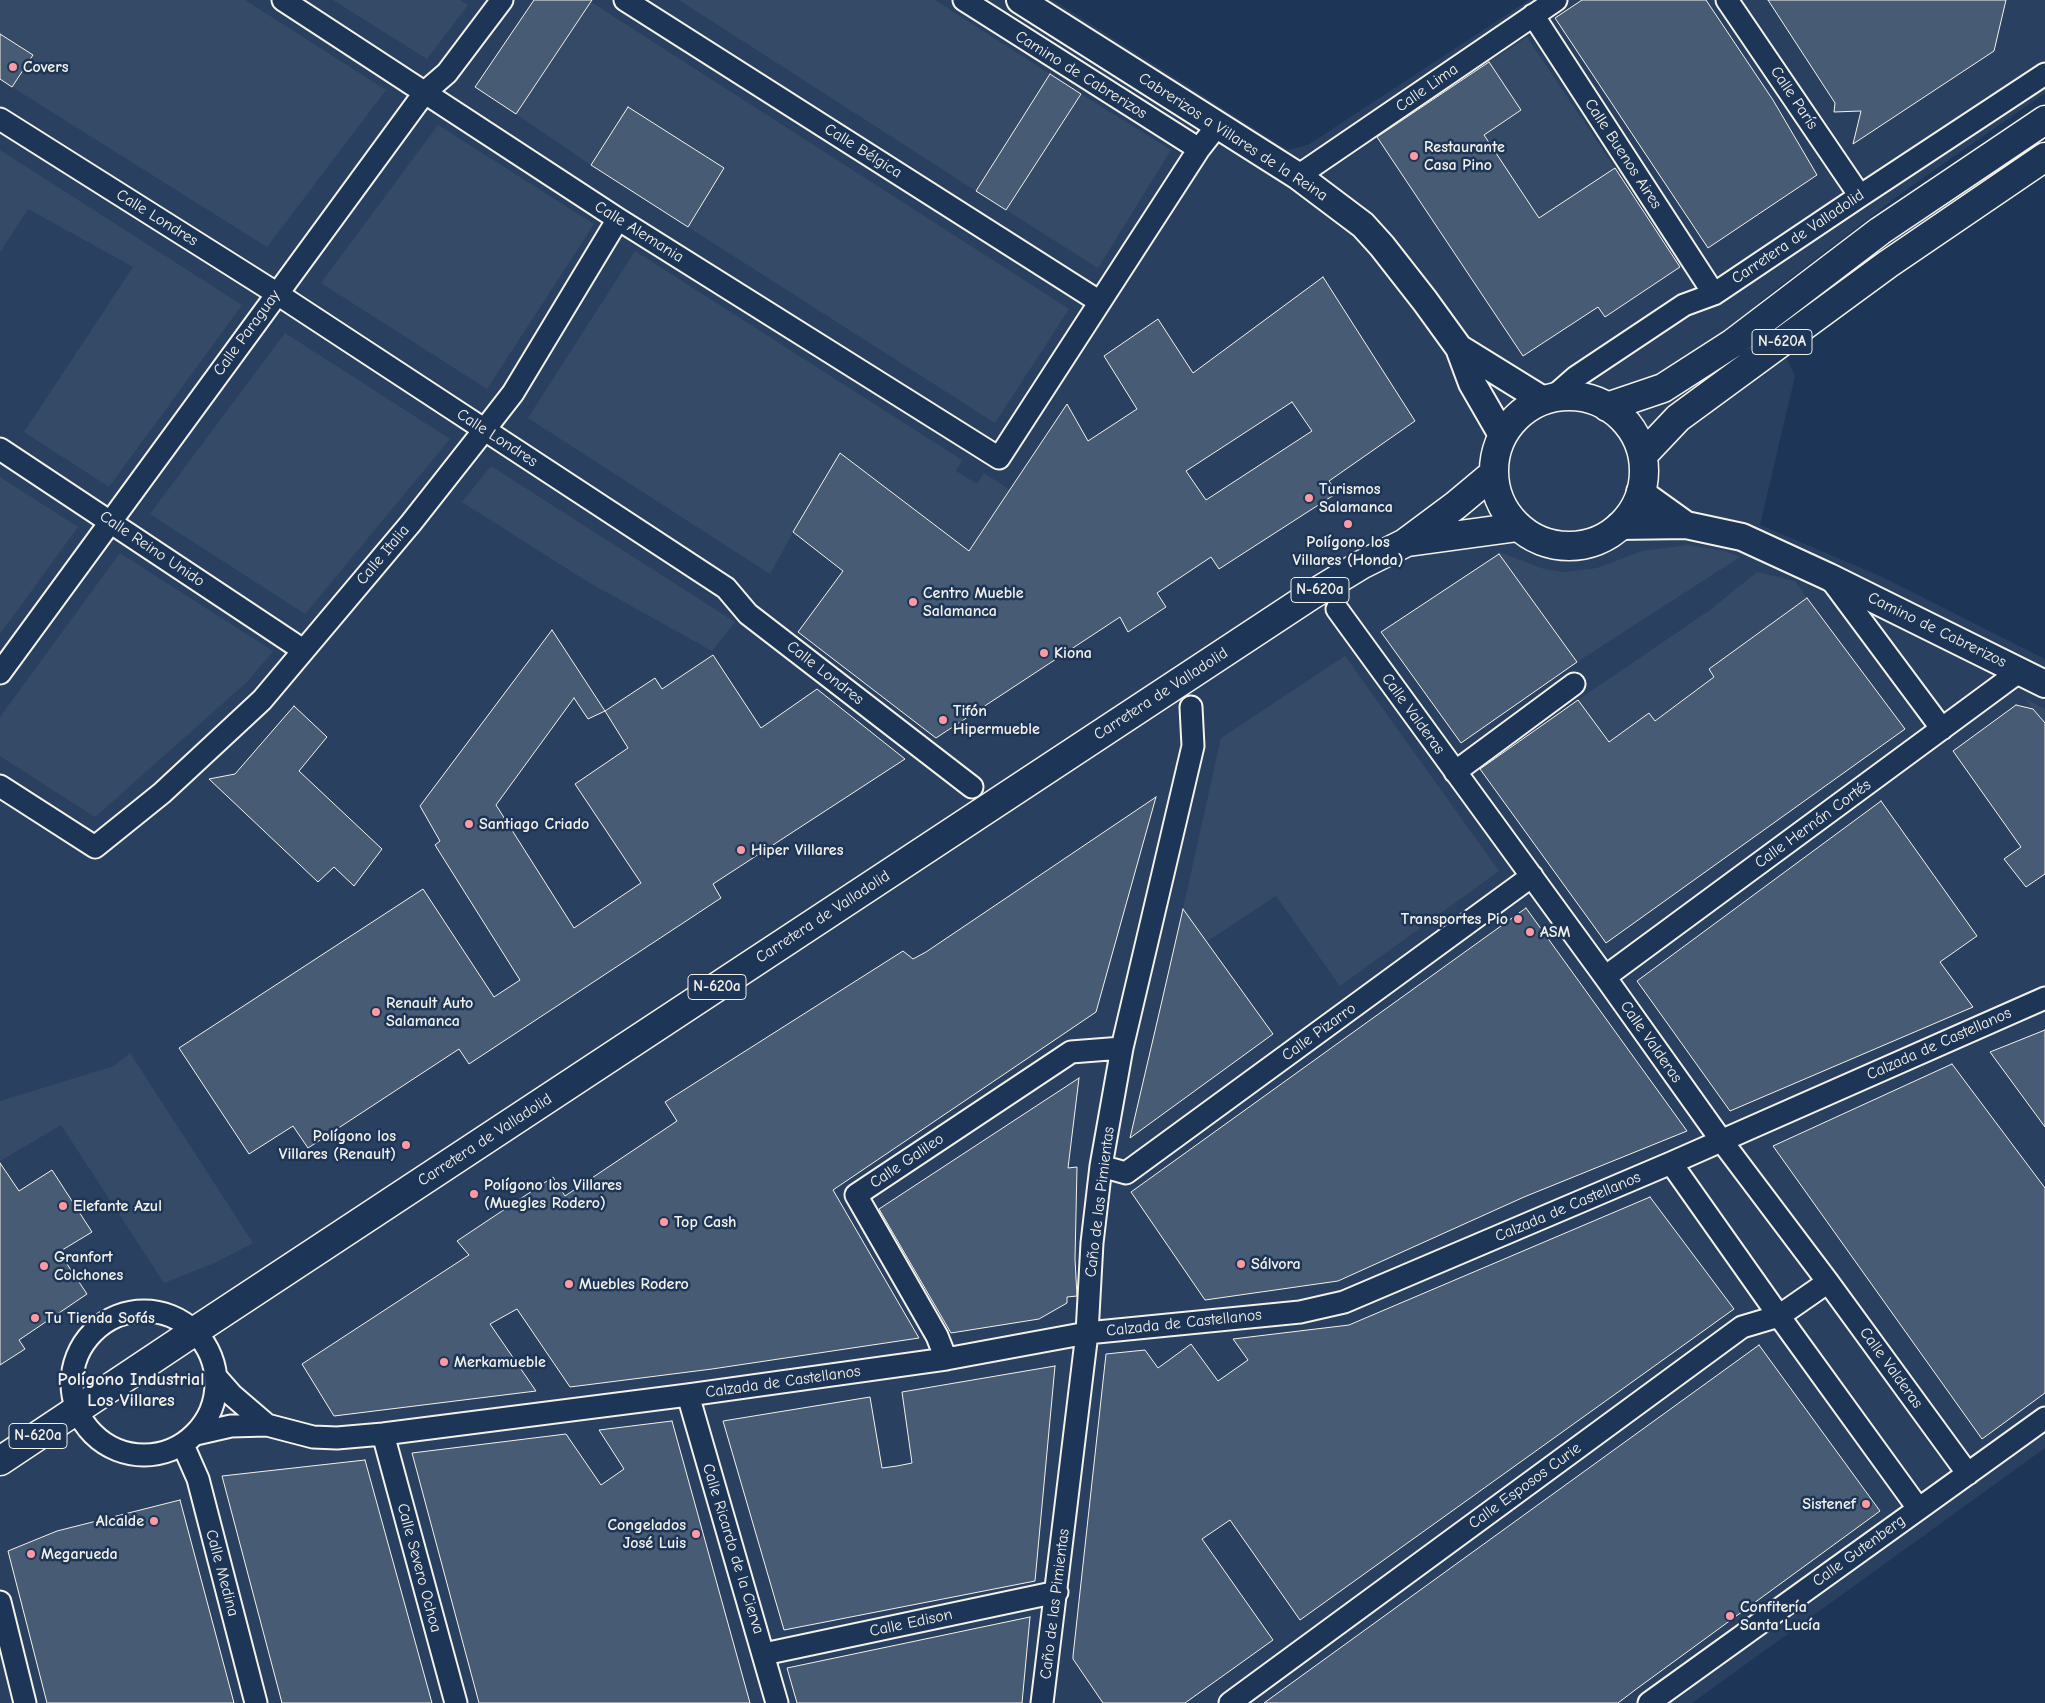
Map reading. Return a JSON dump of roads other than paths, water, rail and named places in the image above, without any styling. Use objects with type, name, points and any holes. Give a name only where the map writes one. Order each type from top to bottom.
[{"type":"highway","name":"N-620A","points":[[1607,407],[1663,388],[1733,343],[1880,231],[2045,120]]},
{"type":"highway","name":"N-620A","points":[[1643,455],[1686,412],[1888,264],[2045,157]]},
{"type":"highway","points":[[1580,398],[1607,407],[1629,424],[1636,434],[1643,455],[1644,474],[1640,492],[1632,511],[1619,526],[1600,538],[1580,545],[1558,545],[1538,538],[1518,527],[1505,512],[1497,497],[1493,474],[1496,450],[1502,435],[1521,414],[1547,400],[1580,398]]},
{"type":"highway","name":"Carretera de Valladolid","points":[[0,1461],[1302,602],[1405,542],[1456,505],[1493,474]]},
{"type":"highway","name":"Carretera de Valladolid","points":[[1405,542],[1518,527]]},
{"type":"street","name":"Calle Alemania","points":[[283,0],[618,219],[999,458],[1100,302]]},
{"type":"street","name":"Calle Paraguay","points":[[0,673],[425,92],[447,73],[502,0]]},
{"type":"street","name":"Calle Bélgica","points":[[626,0],[1100,302]]},
{"type":"street","name":"Camino de Cabrerizos","points":[[964,0],[1199,149]]},
{"type":"street","name":"Cabrerizos a Villares de la Reina","points":[[1020,0],[1298,176],[1362,225],[1382,246],[1459,348],[1472,383],[1502,435]]},
{"type":"street","name":"Calle Lima","points":[[1298,176],[1556,0]]},
{"type":"street","name":"Calle París","points":[[1727,0],[1860,196]]},
{"type":"street","name":"Calle Buenos Aires","points":[[1533,15],[1714,294]]},
{"type":"street","name":"Carretera de Valladolid","points":[[1547,400],[1576,377],[1684,304],[1714,294],[2045,74]]},
{"type":"street","name":"Calle Londres","points":[[0,119],[276,294],[726,588],[748,614],[972,787]]},
{"type":"street","points":[[1100,302],[1199,149],[1217,126]]},
{"type":"street","name":"Calle Italia","points":[[0,786],[95,847],[162,793],[254,706],[411,523],[485,430],[513,393],[618,219]]},
{"type":"street","name":"Cabrerizos a Villares de la Reina","points":[[1459,348],[1547,400]]},
{"type":"street","name":"Calle Reino Unido","points":[[0,449],[303,650]]},
{"type":"street","name":"Camino de Cabrerizos","points":[[1640,492],[1686,526]]},
{"type":"street","name":"Camino de Cabrerizos","points":[[1619,526],[1686,526],[1742,537],[1829,577],[2045,684]]},
{"type":"street","name":"Camino de Cabrerizos","points":[[1829,577],[1942,729]]},
{"type":"street","name":"Calle Valderas","points":[[1337,609],[1605,977],[1720,1140],[1828,1282],[1968,1474]]},
{"type":"street","name":"Calle Hernán Cortés","points":[[1605,977],[2020,671]]},
{"type":"street","points":[[1455,772],[1574,684]]},
{"type":"street","name":"Caño de las Pimientas","points":[[1042,1703],[1087,1333],[1092,1243],[1101,1166],[1122,1048],[1193,746],[1191,707]]},
{"type":"street","name":"Calle Pizarro","points":[[1101,1166],[1126,1173],[1532,876]]},
{"type":"street","name":"Calzada de Castellanos","points":[[189,1440],[231,1426],[267,1425],[313,1437],[337,1438],[383,1434],[688,1395],[946,1359],[1087,1333],[1300,1312],[1344,1302],[1671,1163],[2045,998]]},
{"type":"street","name":"Calle Galileo","points":[[946,1359],[938,1336],[856,1195],[1071,1052],[1122,1048]]},
{"type":"street","points":[[1671,1163],[1918,1508]]},
{"type":"street","name":"Calle Esposos Curie","points":[[1230,1703],[1742,1327],[1779,1316],[1828,1282]]},
{"type":"street","points":[[149,1310],[173,1316],[195,1331],[211,1354],[217,1378],[216,1398],[208,1418],[189,1440],[158,1454],[150,1455],[135,1455],[111,1448],[90,1432],[76,1411],[72,1393],[72,1374],[76,1356],[88,1336],[105,1322],[126,1313],[149,1310]]},
{"type":"street","name":"Calzada de Castellanos","points":[[217,1378],[232,1395],[267,1425]]},
{"type":"street","name":"Calle Ricardo de la Cierva","points":[[688,1395],[778,1703]]},
{"type":"street","name":"Calle Gutenberg","points":[[1649,1703],[2045,1418]]},
{"type":"street","name":"Calle Severo Ochoa","points":[[383,1434],[456,1703]]},
{"type":"street","name":"Calle Medina","points":[[189,1440],[256,1703]]},
{"type":"street","name":"Calle Edison","points":[[764,1654],[1057,1592]]},
{"type":"street","points":[[0,1602],[25,1703]]},
{"type":"place","name":"Covers","points":[[13,67]]},
{"type":"place","name":"Restaurante Casa Pino","points":[[1414,156]]},
{"type":"place","name":"Turismos Salamanca","points":[[1309,498]]},
{"type":"place","name":"Polígono los Villares (Honda)","points":[[1348,524]]},
{"type":"place","name":"Centro Mueble Salamanca","points":[[913,602]]},
{"type":"place","name":"Kiona","points":[[1044,653]]},
{"type":"place","name":"Tifón Hipermueble","points":[[943,720]]},
{"type":"place","name":"Santiago Criado","points":[[469,824]]},
{"type":"place","name":"Hiper Villares","points":[[741,850]]},
{"type":"place","name":"Transportes Pio","points":[[1518,919]]},
{"type":"place","name":"ASM","points":[[1530,932]]},
{"type":"place","name":"Renault Auto Salamanca","points":[[376,1012]]},
{"type":"place","name":"Polígono los Villares (Renault)","points":[[406,1145]]},
{"type":"place","name":"Polígono los Villares (Muegles Rodero)","points":[[474,1194]]},
{"type":"place","name":"Elefante Azul","points":[[63,1206]]},
{"type":"place","name":"Top Cash","points":[[664,1222]]},
{"type":"place","name":"Sálvora","points":[[1241,1264]]},
{"type":"place","name":"Granfort Colchones","points":[[44,1266]]},
{"type":"place","name":"Muebles Rodero","points":[[569,1284]]},
{"type":"place","name":"Tu Tienda Sofás","points":[[35,1318]]},
{"type":"place","name":"Merkamueble","points":[[444,1362]]},
{"type":"place","name":"Sistenef","points":[[1866,1504]]},
{"type":"place","name":"Alcalde","points":[[154,1521]]},
{"type":"place","name":"Congelados José Luis","points":[[696,1534]]},
{"type":"place","name":"Megarueda","points":[[31,1554]]},
{"type":"place","name":"Confitería Santa Lucía","points":[[1730,1616]]},
{"type":"district","name":"Polígono Industrial Los Villares","points":[[131,1390]]}]
